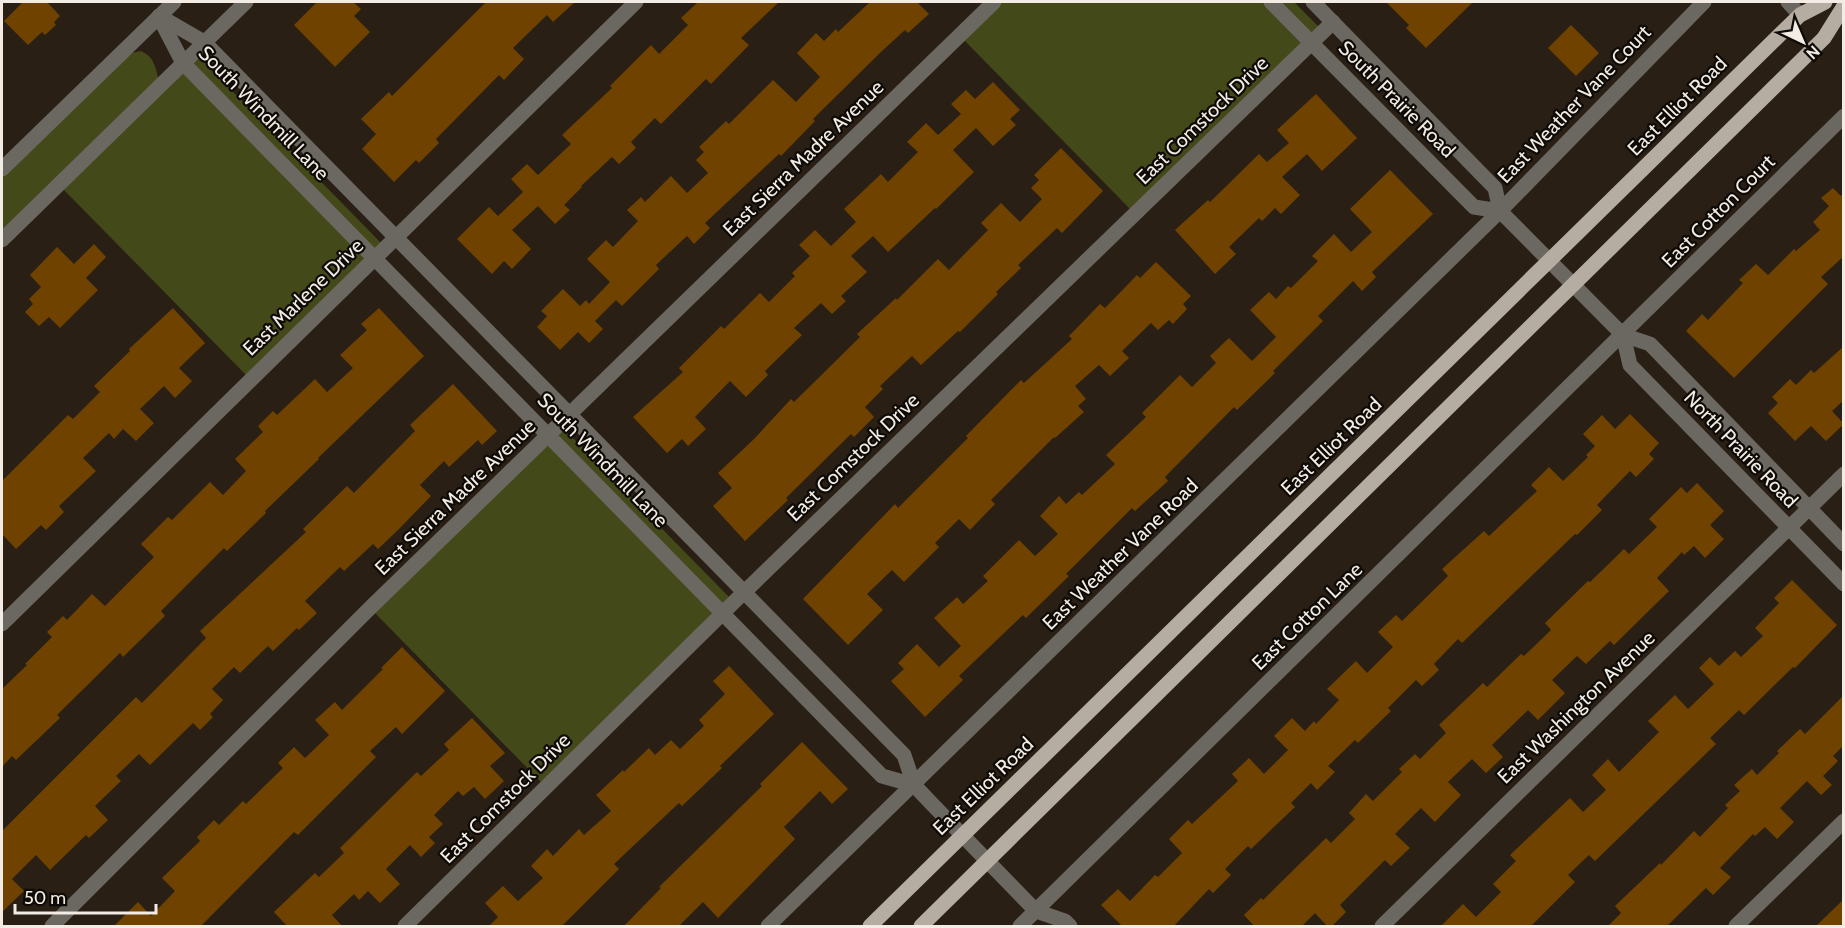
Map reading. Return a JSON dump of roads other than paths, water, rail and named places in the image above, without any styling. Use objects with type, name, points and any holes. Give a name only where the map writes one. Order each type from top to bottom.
[{"type":"main road","name":"East Elliot Road","points":[[870,927],[1555,266],[1800,15],[1825,2]]},
{"type":"main road","points":[[921,927],[1824,38],[1844,6]]},
{"type":"street","points":[[2,169],[174,2]]},
{"type":"street","points":[[2,240],[246,2]]},
{"type":"street","name":"East Marlene Drive","points":[[2,624],[636,2]]},
{"type":"street","name":"East Sierra Madre Avenue","points":[[52,927],[370,608],[994,2]]},
{"type":"street","name":"South Prairie Road","points":[[1271,2],[1474,207],[1500,211]]},
{"type":"street","name":"South Prairie Road","points":[[1313,2],[1495,188],[1500,211],[1555,266]]},
{"type":"street","name":"East Weather Vane Court","points":[[1500,211],[1704,2]]},
{"type":"street","points":[[1788,2],[1800,15]]},
{"type":"street","name":"South Windmill Lane","points":[[159,16],[204,42],[395,236],[904,755],[914,785],[1036,910]]},
{"type":"street","name":"South Windmill Lane","points":[[159,16],[183,63],[882,776],[914,785]]},
{"type":"street","name":"East Comstock Drive","points":[[405,927],[723,612],[1333,22]]},
{"type":"street","name":"East Cotton Court","points":[[1623,335],[1844,116]]},
{"type":"street","name":"East Weather Vane Road","points":[[768,927],[1500,211]]},
{"type":"street","name":"North Prairie Road","points":[[1555,266],[1623,335],[1650,344],[1799,517],[1844,584]]},
{"type":"street","name":"North Prairie Road","points":[[1623,335],[1630,365],[1799,517],[1844,544]]},
{"type":"street","name":"East Cotton Lane","points":[[1020,927],[1623,335]]},
{"type":"street","name":"East Washington Avenue","points":[[1382,927],[1844,474]]},
{"type":"street","points":[[1736,927],[1844,822]]},
{"type":"street","points":[[1036,910],[1040,927]]},
{"type":"street","points":[[1036,910],[1065,921],[1070,927]]}]
